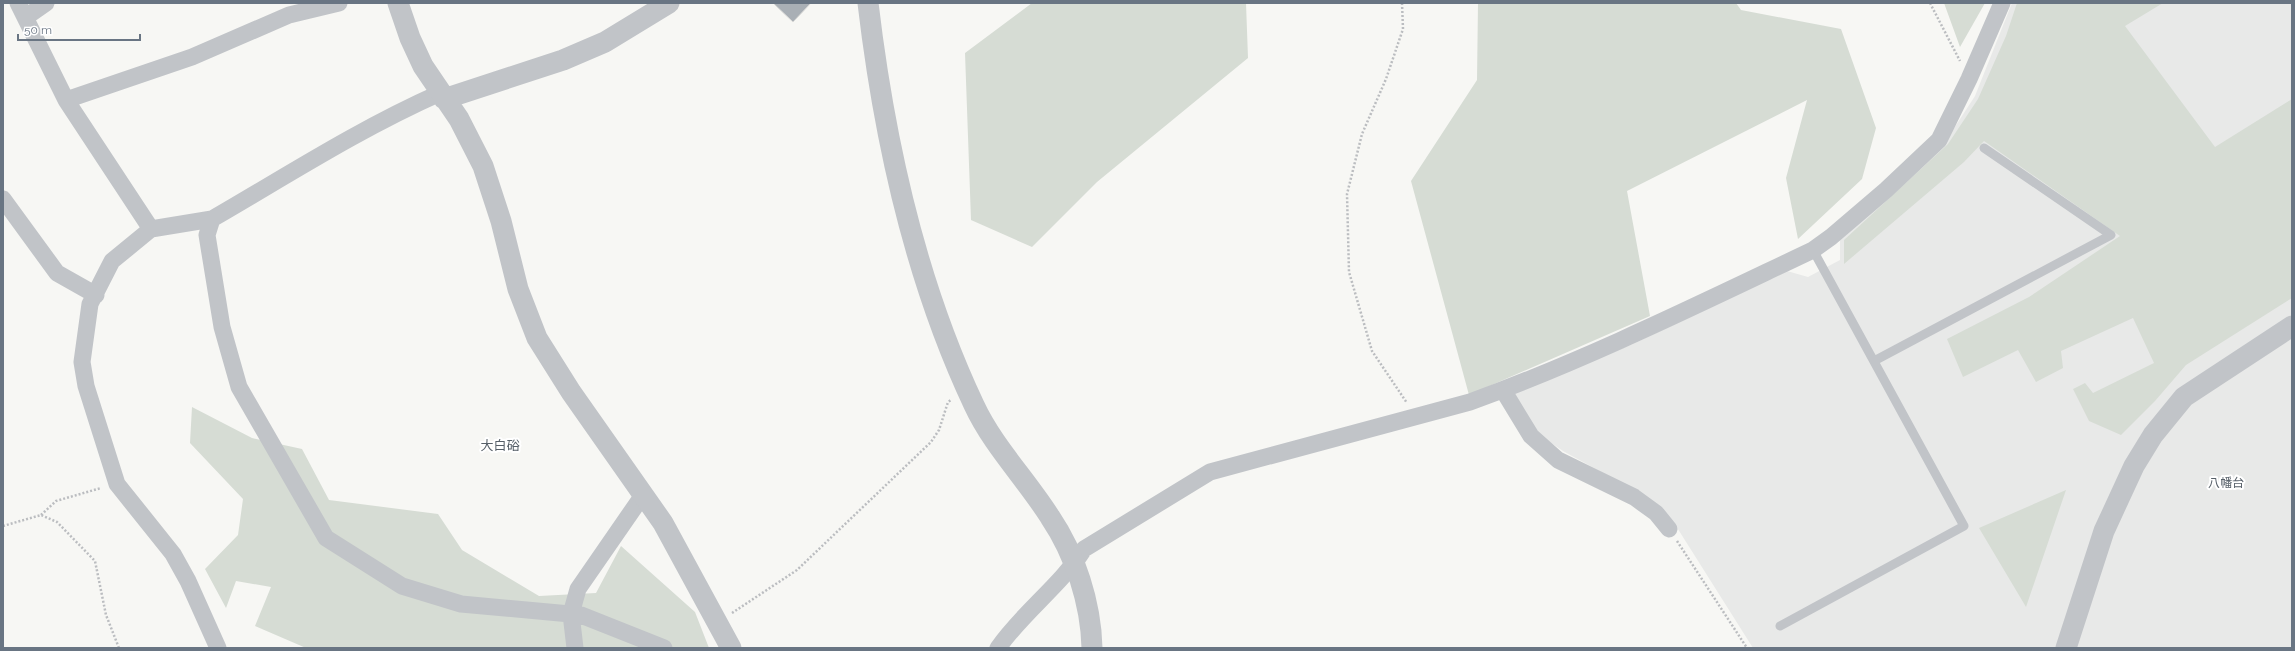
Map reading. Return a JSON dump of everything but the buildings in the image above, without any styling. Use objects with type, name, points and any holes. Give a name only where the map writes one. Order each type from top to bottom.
[{"type":"street","points":[[46,3],[22,10],[66,100],[152,230]]},
{"type":"street","points":[[66,100],[192,57],[289,16],[339,3]]},
{"type":"street","points":[[398,3],[416,52],[442,96],[465,128],[483,166],[501,221],[518,289],[537,338],[571,392],[663,523],[731,648]]},
{"type":"street","points":[[218,648],[188,581],[173,554],[117,484],[86,386],[82,362],[90,304],[96,295],[112,261],[152,230],[212,219],[352,136],[394,113],[442,96],[563,60],[605,42],[669,3]]},
{"type":"street","points":[[868,3],[885,122],[901,191],[936,314],[966,388],[989,431],[1050,517],[1074,564],[1085,602],[1092,648]]},
{"type":"street","points":[[998,648],[1011,630],[1074,564],[1084,549],[1210,472],[1470,402],[1503,390],[1691,308],[1814,250],[1832,237],[1886,190],[1938,140],[1969,79],[2002,3]]},
{"type":"street","points":[[3,199],[57,273],[96,295]]},
{"type":"street","points":[[212,219],[207,235],[208,242],[222,327],[239,387],[326,538],[402,586],[461,604],[581,615],[664,648]]},
{"type":"street","points":[[2066,648],[2104,531],[2134,466],[2153,435],[2184,397],[2292,326]]},
{"type":"street","points":[[1503,390],[1531,436],[1558,460],[1634,497],[1656,513],[1669,529]]},
{"type":"street","points":[[575,648],[571,614],[578,589],[643,495]]},
{"type":"lane","points":[[1874,361],[2111,234],[1984,148]]},
{"type":"lane","points":[[1780,626],[1964,526],[1814,250]]},
{"type":"path","points":[[1402,3],[1403,29],[1386,79],[1362,134],[1348,194],[1349,272],[1372,351],[1416,417]]},
{"type":"path","points":[[1930,3],[1969,79]]},
{"type":"path","points":[[717,624],[797,570],[931,442],[939,430],[948,402],[966,388]]},
{"type":"path","points":[[3,526],[41,515],[56,502],[117,484]]},
{"type":"path","points":[[41,515],[57,522],[95,561],[106,615],[119,648]]},
{"type":"path","points":[[1669,529],[1747,648]]},
{"type":"shaded area","points":[[1032,3],[1246,3],[1248,58],[1097,182],[1032,247],[971,220],[965,53]]},
{"type":"shaded area","points":[[1478,3],[1736,3],[1741,10],[1841,29],[1876,128],[1862,179],[1798,239],[1786,178],[1807,100],[1627,191],[1650,316],[1469,395],[1411,181],[1477,80]]},
{"type":"shaded area","points":[[1944,3],[1985,3],[1960,47]]},
{"type":"shaded area","points":[[2012,3],[2292,3],[2292,648],[1753,648],[1676,526],[1616,480],[1563,451],[1541,436],[1515,400],[1515,392],[1633,344],[1787,271],[1808,277],[1840,260],[1840,235],[1947,139],[1975,96]]},
{"type":"shaded area","points":[[2017,3],[2163,3],[2125,26],[2215,147],[2292,99],[2292,298],[2186,365],[2155,401],[2121,435],[2089,421],[2073,389],[2085,383],[2093,393],[2154,363],[2133,318],[2061,351],[2063,368],[2036,382],[2018,350],[1963,377],[1947,339],[2029,297],[2120,236],[1984,141],[1964,162],[1844,264],[1844,240],[1948,144],[1978,99],[2006,36]]},
{"type":"shaded area","points":[[192,407],[252,438],[302,449],[329,500],[438,514],[462,550],[539,596],[596,593],[621,546],[695,612],[709,648],[306,648],[255,626],[271,587],[236,581],[226,608],[205,569],[238,535],[243,499],[190,443]]},
{"type":"shaded area","points":[[2066,490],[2026,607],[1979,528]]},
{"type":"district","name":"大白硲","points":[[500,445]]},
{"type":"district","name":"八幡台","points":[[2226,483]]}]
